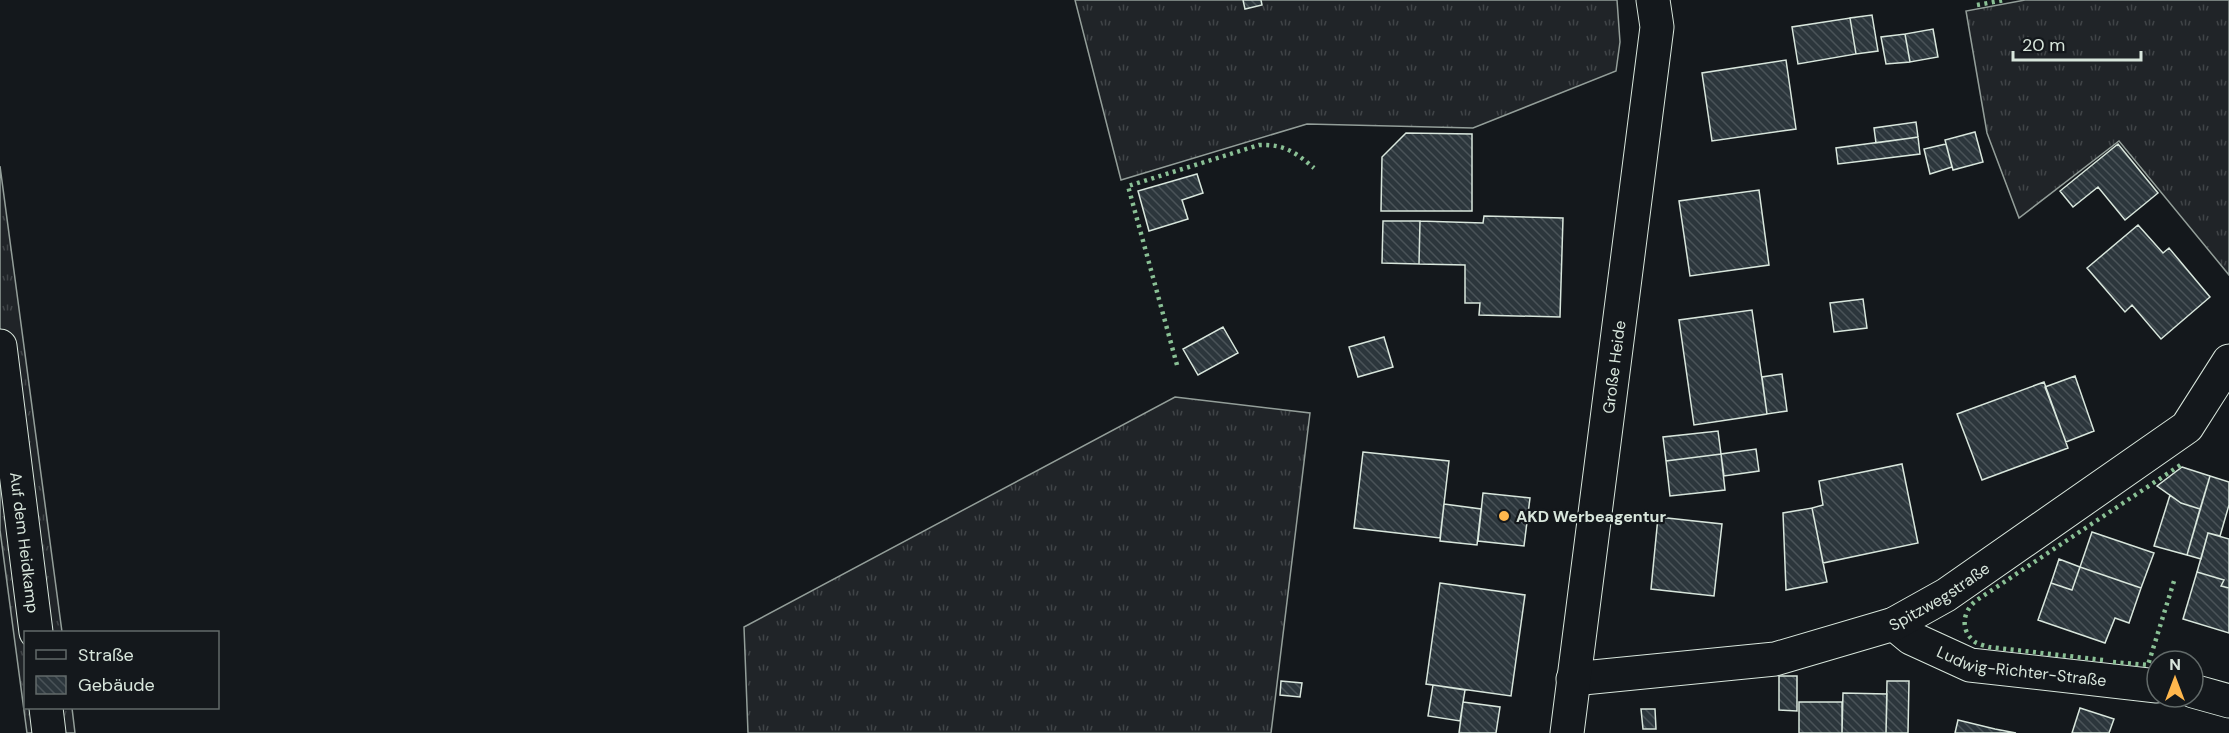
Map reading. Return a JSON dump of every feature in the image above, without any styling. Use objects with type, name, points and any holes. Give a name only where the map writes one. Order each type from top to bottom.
[{"type":"street","name":"Große Heide","points":[[1567,733],[1657,27],[1653,0]]},
{"type":"street","name":"Auf dem Heidkamp","points":[[0,346],[36,631]]},
{"type":"street","name":"Spitzwegstraße","points":[[1573,679],[1775,659],[1894,624],[1947,596],[2187,427],[2229,361]]},
{"type":"street","name":"Ludwig-Richter-Straße","points":[[1894,624],[1911,638],[1970,665],[2145,685]]},
{"type":"street","points":[[2205,694],[2229,701]]},
{"type":"street","points":[[46,709],[49,733]]},
{"type":"green space","points":[[1075,0],[1617,0],[1620,42],[1616,71],[1473,128],[1307,124],[1121,180]]},
{"type":"green space","points":[[2025,0],[2229,0],[2229,275],[2119,141],[2019,218],[1987,133],[1966,11]]},
{"type":"green space","points":[[0,166],[62,631],[24,631],[24,709],[72,709],[75,733],[27,733],[0,530]]},
{"type":"green space","points":[[1175,397],[1310,413],[1271,733],[748,733],[744,627]]},
{"type":"building","points":[[1243,0],[1261,0],[1262,5],[1245,9]]},
{"type":"building","points":[[1872,15],[1878,51],[1856,54],[1850,18]]},
{"type":"building","points":[[1850,18],[1856,54],[1798,64],[1792,27]]},
{"type":"building","points":[[1933,29],[1938,57],[1910,62],[1905,34]]},
{"type":"building","points":[[1905,34],[1910,62],[1886,64],[1881,37]]},
{"type":"building","points":[[1786,60],[1796,129],[1712,141],[1702,73]]},
{"type":"building","points":[[1916,122],[1918,137],[1876,143],[1874,128]]},
{"type":"building","points":[[1975,132],[1983,162],[1953,170],[1945,140]]},
{"type":"building","points":[[1406,133],[1472,134],[1472,211],[1381,211],[1382,157]]},
{"type":"building","points":[[1918,137],[1920,154],[1838,164],[1836,148]]},
{"type":"building","points":[[1946,144],[1952,167],[1930,174],[1924,149]]},
{"type":"building","points":[[2118,144],[2158,193],[2125,220],[2098,187],[2073,207],[2060,191]]},
{"type":"building","points":[[1197,174],[1203,193],[1182,200],[1188,219],[1149,231],[1138,191]]},
{"type":"building","points":[[1759,190],[1769,265],[1690,276],[1679,201]]},
{"type":"building","points":[[1484,216],[1563,218],[1560,317],[1479,315],[1480,303],[1465,303],[1465,265],[1419,264],[1420,221],[1483,223]]},
{"type":"building","points":[[1383,221],[1420,221],[1419,264],[1382,263]]},
{"type":"building","points":[[2138,225],[2163,253],[2169,248],[2210,297],[2161,339],[2132,305],[2125,312],[2087,268]]},
{"type":"building","points":[[1863,299],[1867,328],[1834,332],[1830,303]]},
{"type":"building","points":[[1752,310],[1767,414],[1694,425],[1679,320]]},
{"type":"building","points":[[1223,327],[1238,353],[1198,375],[1183,349]]},
{"type":"building","points":[[1384,337],[1393,367],[1358,377],[1349,347]]},
{"type":"building","points":[[1782,374],[1787,411],[1767,414],[1762,377]]},
{"type":"building","points":[[2075,376],[2094,431],[2066,442],[2045,387]]},
{"type":"building","points":[[2044,382],[2068,448],[1982,480],[1957,414]]},
{"type":"building","points":[[1718,431],[1721,454],[1666,461],[1663,437]]},
{"type":"building","points":[[1756,449],[1759,471],[1724,476],[1721,454]]},
{"type":"building","points":[[1363,452],[1449,461],[1440,538],[1354,528]]},
{"type":"building","points":[[1721,454],[1725,490],[1670,496],[1666,461]]},
{"type":"building","points":[[1902,464],[1918,543],[1823,563],[1812,508],[1823,505],[1819,481]]},
{"type":"building","points":[[2182,467],[2210,476],[2200,509],[2181,503],[2157,486]]},
{"type":"building","points":[[2210,476],[2229,482],[2229,505],[2220,536],[2208,533],[2201,559],[2187,555]]},
{"type":"building","name":"AKD Werbeagentur","points":[[1483,493],[1530,498],[1524,546],[1478,541]]},
{"type":"building","points":[[2170,495],[2181,503],[2200,509],[2187,555],[2154,546]]},
{"type":"building","points":[[1444,504],[1481,509],[1477,545],[1440,541]]},
{"type":"building","points":[[1812,508],[1827,582],[1786,590],[1783,513]]},
{"type":"building","points":[[1658,517],[1722,524],[1714,596],[1651,589]]},
{"type":"building","points":[[2092,532],[2154,553],[2141,588],[2080,567]]},
{"type":"building","points":[[2208,533],[2229,539],[2229,588],[2221,586],[2224,580],[2197,572]]},
{"type":"building","points":[[2059,559],[2080,567],[2072,590],[2051,583]]},
{"type":"building","points":[[2080,567],[2141,588],[2129,623],[2115,618],[2105,643],[2038,620],[2051,583],[2072,590]]},
{"type":"building","points":[[2197,572],[2224,580],[2221,586],[2229,588],[2229,633],[2183,619]]},
{"type":"building","points":[[1440,583],[1525,595],[1511,696],[1426,684]]},
{"type":"building","points":[[1779,676],[1797,676],[1797,711],[1779,710]]},
{"type":"building","points":[[1281,681],[1302,683],[1300,697],[1280,695]]},
{"type":"building","points":[[1887,681],[1909,681],[1908,733],[1886,733]]},
{"type":"building","points":[[1433,685],[1465,690],[1460,721],[1428,716]]},
{"type":"building","points":[[1843,693],[1887,694],[1886,733],[1842,733]]},
{"type":"building","points":[[1463,702],[1500,707],[1496,733],[1459,733]]},
{"type":"building","points":[[1799,702],[1842,702],[1842,733],[1799,733]]},
{"type":"building","points":[[2080,708],[2114,719],[2109,733],[2072,733]]},
{"type":"building","points":[[1641,709],[1655,709],[1656,729],[1643,729]]},
{"type":"building","points":[[1958,720],[1995,729],[2016,733],[1955,733]]},
{"type":"hedge","points":[[1977,5],[2005,0]]},
{"type":"hedge","points":[[1177,365],[1128,186],[1259,145],[1289,150],[1314,168]]},
{"type":"hedge","points":[[2103,660],[1984,646],[1975,642],[1967,632],[1966,615],[1977,600],[2182,464]]},
{"type":"hedge","points":[[2113,662],[2148,665],[2174,581]]},
{"type":"place","name":"AKD Werbeagentur","points":[[1504,516]]}]
